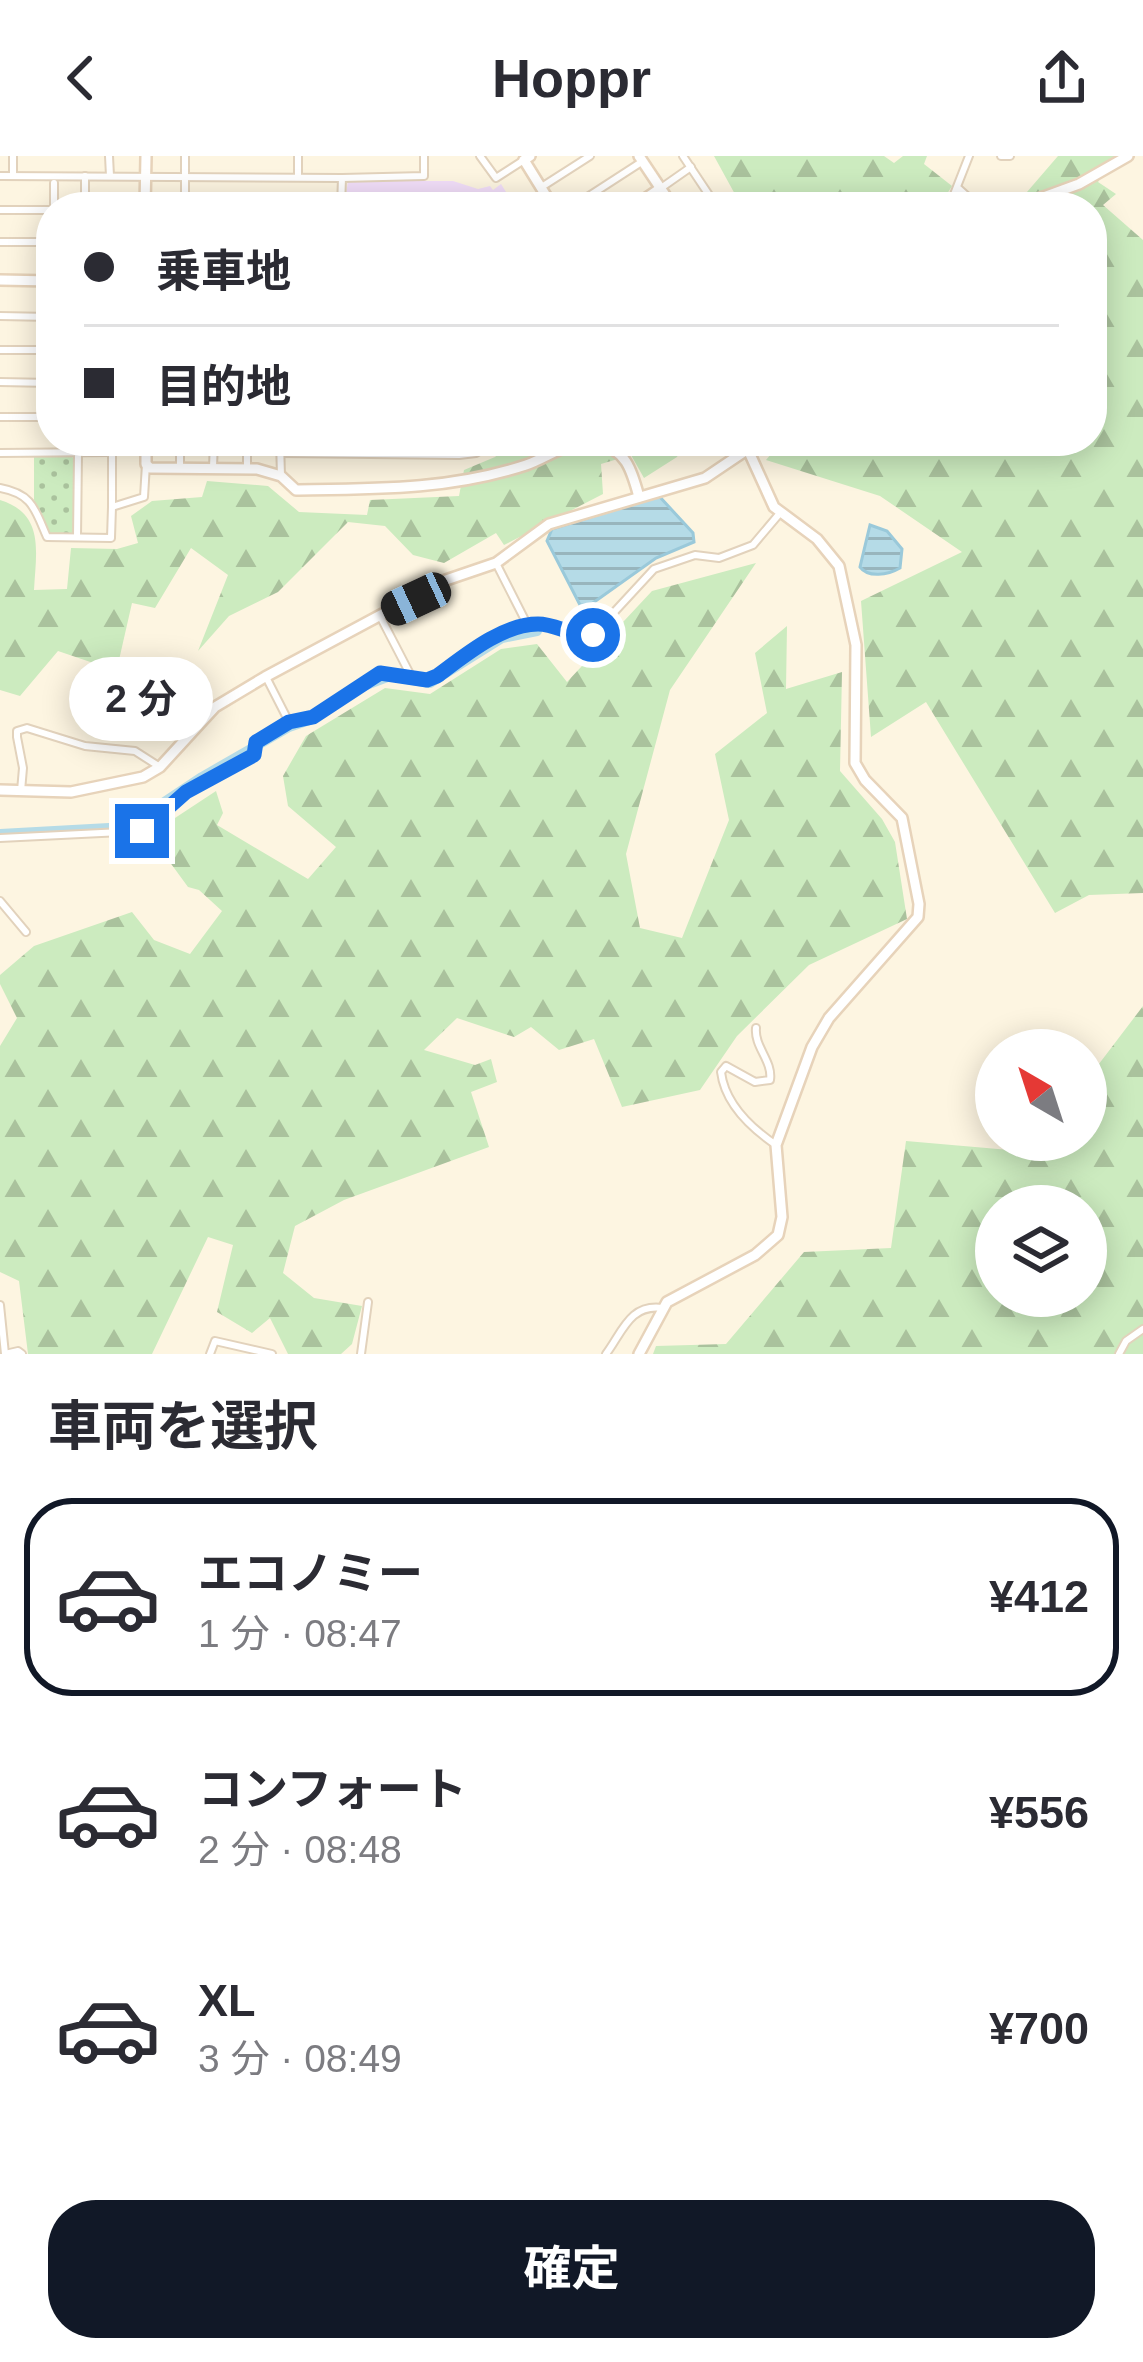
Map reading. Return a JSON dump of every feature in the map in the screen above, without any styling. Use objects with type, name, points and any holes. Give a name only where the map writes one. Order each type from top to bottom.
[{"type":"street","points":[[13,156],[13,176]]},
{"type":"street","points":[[109,156],[110,176]]},
{"type":"street","points":[[146,156],[146,192]]},
{"type":"street","points":[[185,156],[185,192]]},
{"type":"street","points":[[298,156],[298,176]]},
{"type":"street","points":[[0,176],[424,176],[424,156]]},
{"type":"street","points":[[480,156],[496,178],[527,158],[543,192]]},
{"type":"street","points":[[540,188],[590,156]]},
{"type":"street","points":[[683,156],[707,192]]},
{"type":"street","points":[[956,192],[969,156]]},
{"type":"street","points":[[1057,192],[1129,156]]},
{"type":"street","points":[[594,192],[641,159],[664,192]]},
{"type":"street","points":[[655,192],[691,167]]},
{"type":"street","points":[[85,176],[85,192]]},
{"type":"street","points":[[342,178],[342,192]]},
{"type":"street","points":[[53,192],[54,183]]},
{"type":"street","points":[[958,189],[962,192]]},
{"type":"street","points":[[0,210],[36,209]]},
{"type":"street","points":[[0,242],[36,242]]},
{"type":"street","points":[[0,280],[36,281]]},
{"type":"street","points":[[0,316],[36,317]]},
{"type":"street","points":[[0,350],[36,350]]},
{"type":"street","points":[[0,382],[36,383]]},
{"type":"street","points":[[0,417],[36,417]]},
{"type":"street","points":[[0,453],[36,453]]},
{"type":"street","points":[[77,537],[78,456]]},
{"type":"street","points":[[0,488],[28,497],[47,537],[111,538],[111,456]]},
{"type":"street","points":[[112,507],[145,497],[146,456]]},
{"type":"street","points":[[180,456],[180,469]]},
{"type":"street","points":[[213,456],[213,469]]},
{"type":"street","points":[[247,456],[247,468]]},
{"type":"street","points":[[280,456],[281,476]]},
{"type":"street","points":[[146,464],[151,468],[247,468],[281,476],[296,490],[407,489],[447,485],[551,456]]},
{"type":"street","points":[[623,456],[639,497]]},
{"type":"street","points":[[0,790],[88,790],[143,777],[160,766],[215,707],[266,677],[457,575],[496,563],[548,524],[705,478],[732,456]]},
{"type":"street","points":[[640,1354],[662,1308],[682,1291],[774,1241],[782,1217],[776,1145],[820,1032],[910,930],[919,911],[902,818],[855,763],[856,645],[838,566],[818,538],[780,513],[749,456]]},
{"type":"street","points":[[0,838],[142,831],[186,792],[289,722],[313,717],[380,673],[427,680],[497,637],[542,623],[584,636],[598,633],[654,569],[680,558],[719,559],[753,545],[780,513]]},
{"type":"street","points":[[496,563],[529,626]]},
{"type":"street","points":[[380,616],[410,674]]},
{"type":"street","points":[[266,677],[289,722]]},
{"type":"street","points":[[21,791],[22,753],[16,736],[27,728],[85,746],[136,752],[160,766]]},
{"type":"street","points":[[0,901],[26,932]]},
{"type":"street","points":[[756,1028],[770,1080],[755,1082],[725,1066],[722,1083],[746,1121],[776,1145]]},
{"type":"street","points":[[361,1354],[368,1302]]},
{"type":"street","points":[[0,1305],[5,1354],[22,1354]]},
{"type":"street","points":[[606,1354],[634,1312],[643,1306],[662,1308]]},
{"type":"street","points":[[1119,1354],[1126,1341],[1143,1329]]},
{"type":"street","points":[[209,1354],[214,1341],[272,1354]]},
{"type":"shaded area","points":[[348,181],[453,181],[493,190],[501,184],[506,192],[346,192]]},
{"type":"green space","points":[[714,156],[884,156],[894,163],[903,156],[927,156],[924,164],[952,186],[948,192],[734,192]]},
{"type":"green space","points":[[1058,156],[1116,156],[1098,182],[1116,194],[1107,202],[1107,192],[1027,192]]},
{"type":"green space","points":[[1107,208],[1143,240],[1143,893],[1089,895],[1055,913],[926,702],[871,737],[861,601],[962,552],[880,496],[766,460],[769,456],[1107,456]]},
{"type":"green space","points":[[71,456],[76,460],[74,531],[50,535],[34,500],[34,457]]},
{"type":"green space","points":[[628,456],[601,464],[603,494],[504,545],[496,533],[444,563],[413,555],[385,526],[348,522],[278,592],[229,616],[198,651],[228,575],[191,548],[155,608],[132,603],[119,660],[122,710],[108,668],[58,651],[20,696],[0,690],[0,500],[14,506],[31,525],[36,549],[34,590],[67,589],[71,548],[117,549],[138,543],[131,516],[152,501],[202,497],[207,481],[268,486],[299,512],[367,515],[370,500],[459,496],[464,470],[495,457]]},
{"type":"green space","points":[[632,456],[678,456],[677,457],[644,478]]},
{"type":"green space","points":[[756,563],[670,690],[626,854],[640,928],[682,938],[729,820],[715,754],[767,713],[755,653],[787,626],[786,689],[842,672],[840,771],[882,819],[895,842],[907,919],[809,965],[737,1036],[700,1090],[622,1107],[594,1039],[559,1050],[531,1027],[514,1037],[457,1018],[424,1050],[475,1065],[491,1059],[497,1082],[471,1092],[489,1147],[344,1200],[295,1226],[283,1273],[314,1298],[362,1306],[352,1344],[341,1354],[288,1354],[270,1318],[252,1333],[217,1312],[233,1245],[208,1237],[152,1354],[28,1354],[19,1281],[0,1272],[0,1046],[17,1018],[0,975],[34,946],[132,912],[154,940],[190,954],[222,911],[199,890],[188,887],[169,861],[140,841],[216,791],[223,813],[217,825],[308,879],[336,847],[288,806],[283,776],[306,736],[385,688],[430,694],[501,649],[537,644],[567,682],[652,591]]},
{"type":"green space","points":[[1143,1006],[1143,1354],[653,1354],[656,1346],[726,1344],[804,1252],[891,1248],[906,1141],[975,1147],[975,1161],[1107,1161],[1107,1053]]},
{"type":"water","points":[[659,496],[693,533],[694,542],[656,558],[590,605],[580,605],[547,541],[552,529]]},
{"type":"water","points":[[870,525],[887,531],[902,549],[900,568],[878,574],[860,567]]},
{"type":"waterway","points":[[366,685],[390,676],[430,683],[502,638],[537,631]]},
{"type":"waterway","points":[[0,834],[127,827],[202,777],[289,727],[315,718]]},
{"type":"route","points":[[142,831],[199,783],[254,755],[256,742],[289,722],[313,717],[366,679],[392,672],[427,680],[497,637],[542,623],[593,635]]}]
